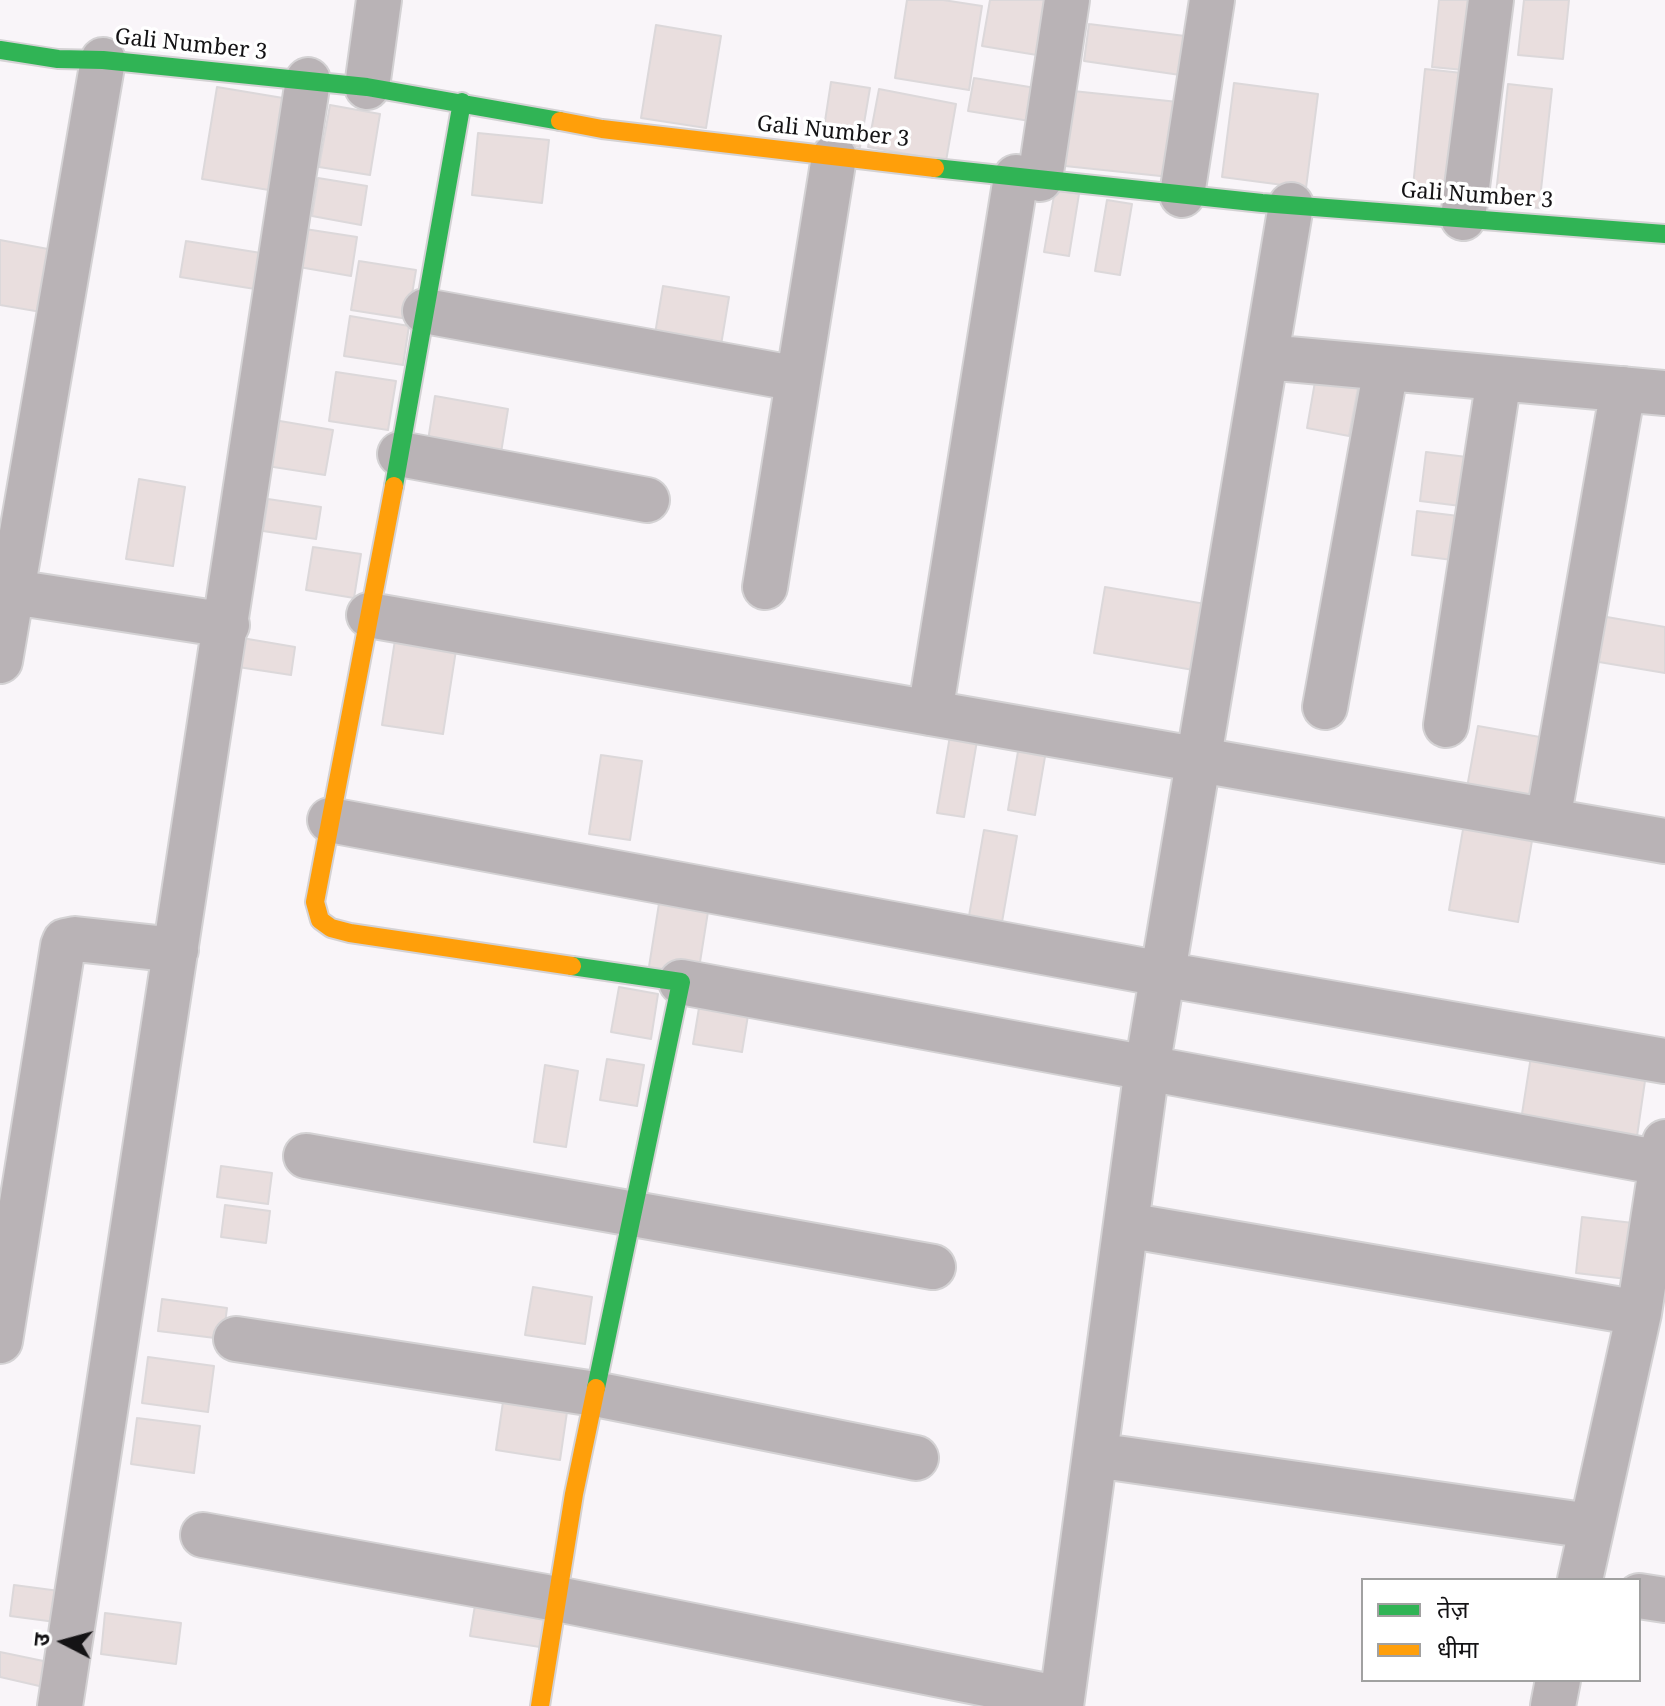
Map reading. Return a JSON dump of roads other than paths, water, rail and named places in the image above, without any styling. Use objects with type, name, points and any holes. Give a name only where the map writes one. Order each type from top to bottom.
[{"type":"street","points":[[367,87],[379,0]]},
{"type":"street","points":[[930,713],[1028,178],[1067,0]]},
{"type":"street","points":[[1182,195],[1212,0]]},
{"type":"street","points":[[1463,218],[1491,0]]},
{"type":"street","name":"Gali Number 3","points":[[0,50],[58,59],[103,60],[367,87],[602,129],[834,157],[1182,195],[1665,234]]},
{"type":"street","points":[[0,661],[5,591],[103,60]]},
{"type":"street","points":[[60,1706],[308,80]]},
{"type":"street","points":[[462,102],[400,454],[315,902],[320,920],[331,928],[681,982],[1147,1068],[1663,1152],[1659,1222],[1645,1339],[1590,1526],[1580,1578]]},
{"type":"street","points":[[765,587],[834,157]]},
{"type":"street","points":[[203,1535],[557,1599],[1062,1702],[1147,1068],[1291,205]]},
{"type":"street","points":[[425,311],[798,379]]},
{"type":"street","points":[[1266,357],[1644,391],[1548,820]]},
{"type":"street","points":[[1325,707],[1386,368]]},
{"type":"street","points":[[1446,725],[1499,378]]},
{"type":"street","points":[[400,454],[647,500]]},
{"type":"street","points":[[5,591],[227,625]]},
{"type":"street","points":[[369,615],[1665,841]]},
{"type":"street","points":[[330,820],[1162,974],[1665,1061]]},
{"type":"street","points":[[0,1341],[63,946],[69,939],[75,939],[176,950]]},
{"type":"street","points":[[540,1706],[574,1494],[681,982]]},
{"type":"street","points":[[306,1156],[933,1267]]},
{"type":"street","points":[[1126,1225],[1645,1339]]},
{"type":"street","points":[[236,1339],[595,1394],[916,1458]]},
{"type":"street","points":[[1095,1455],[1590,1526]]},
{"type":"street","points":[[1641,1596],[1665,1600]]},
{"type":"street","points":[[1553,1706],[1558,1682]]}]
